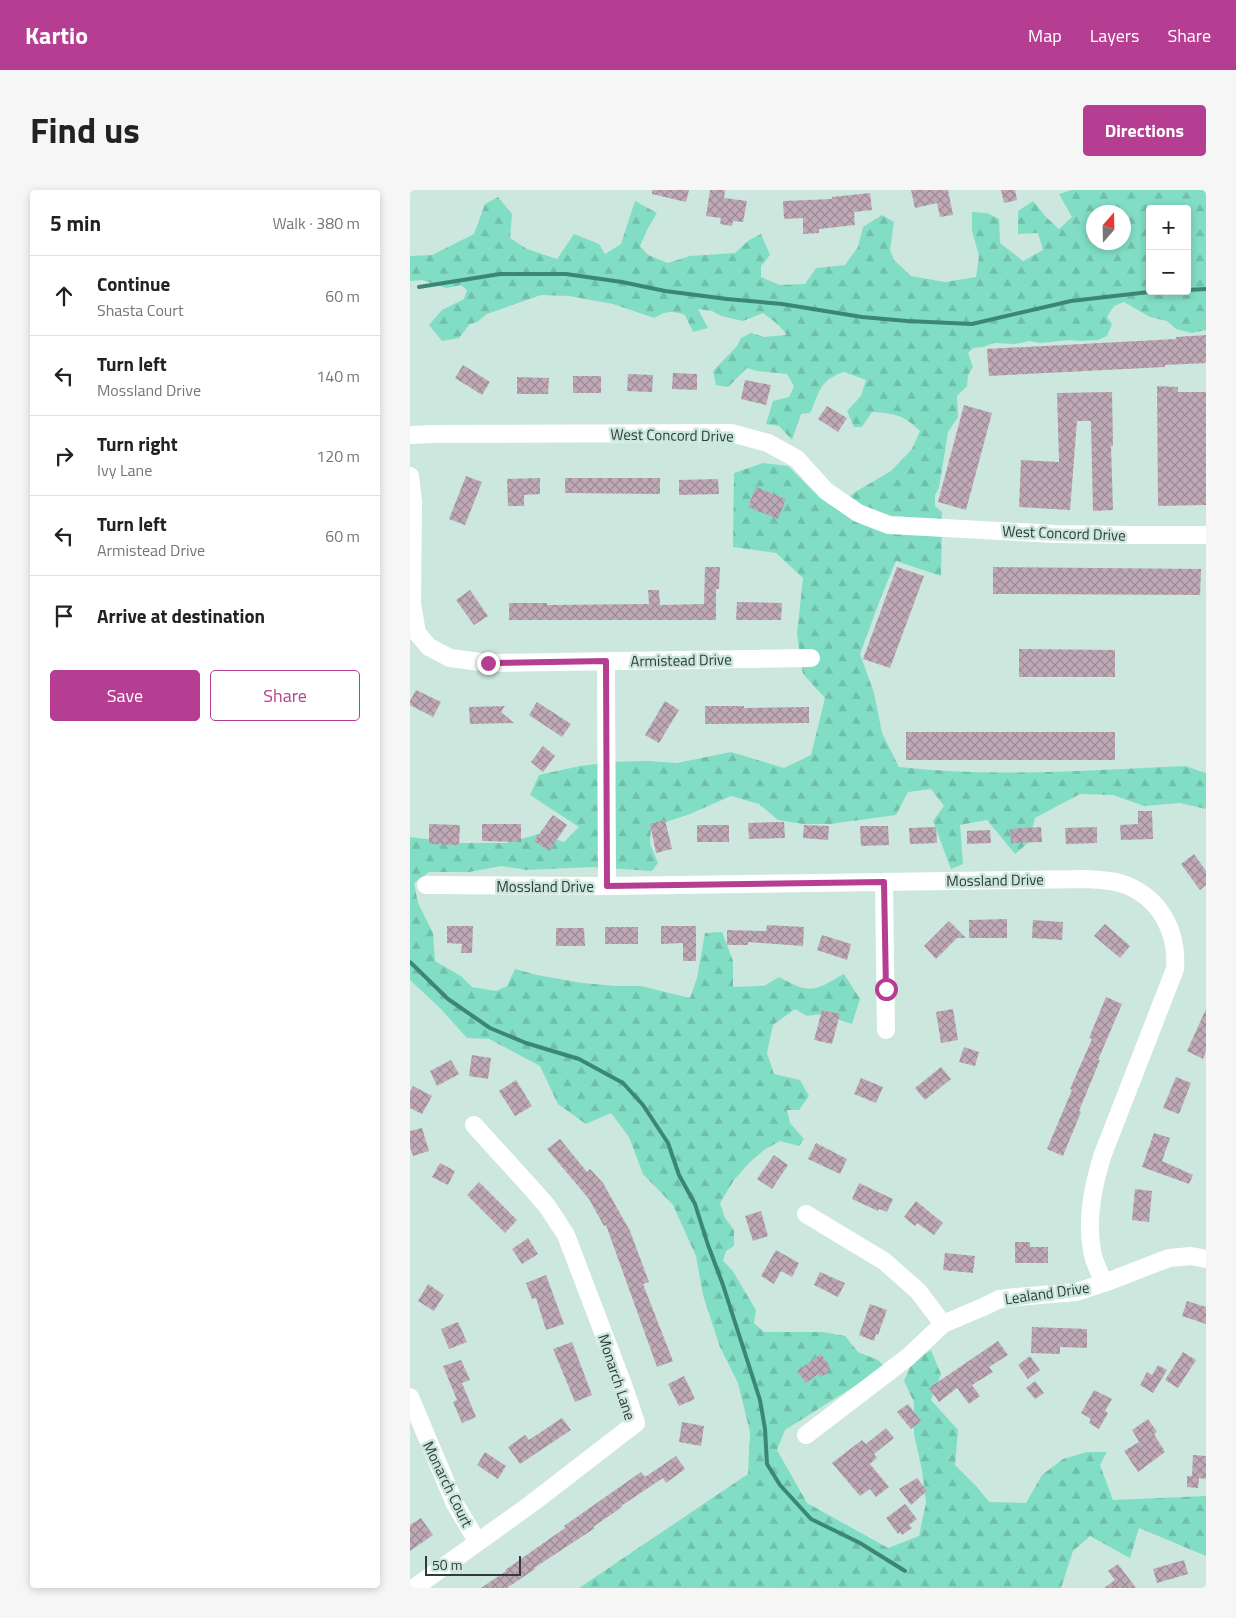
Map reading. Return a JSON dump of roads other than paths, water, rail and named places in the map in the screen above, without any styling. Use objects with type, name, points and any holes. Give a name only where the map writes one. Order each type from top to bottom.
[{"type":"street","name":"West Concord Drive","points":[[410,436],[433,434],[731,433],[768,443],[797,459],[826,491],[858,514],[889,524],[1055,534],[1129,536],[1206,535]]},
{"type":"street","name":"Armistead Drive","points":[[410,476],[412,502],[412,604],[418,632],[429,647],[450,658],[488,663],[812,658]]},
{"type":"street","points":[[606,661],[607,886]]},
{"type":"street","name":"Mossland Drive","points":[[426,885],[607,886],[1088,879],[1109,880],[1127,885],[1147,897],[1161,912],[1171,931],[1176,952],[1175,969],[1103,1154],[1093,1185],[1090,1221],[1092,1252],[1104,1283]]},
{"type":"street","points":[[884,882],[886,1030]]},
{"type":"street","name":"Monarch Lane","points":[[414,1588],[477,1541],[536,1501],[636,1423],[566,1235],[547,1206],[474,1125]]},
{"type":"street","points":[[806,1214],[884,1260],[918,1291],[943,1324]]},
{"type":"street","name":"Lealand Drive","points":[[806,1435],[908,1357],[943,1324],[1000,1299],[1076,1292],[1169,1258],[1191,1256],[1206,1259]]},
{"type":"street","name":"Monarch Court","points":[[410,1397],[455,1504],[477,1541]]},
{"type":"waterway","points":[[419,287],[500,274],[566,274],[622,282],[665,291],[782,304],[862,317],[972,324],[1071,301],[1146,292]]},
{"type":"waterway","points":[[1191,290],[1206,289]]},
{"type":"waterway","points":[[410,962],[448,999],[490,1028],[526,1043],[579,1059],[623,1083],[643,1105],[668,1143],[679,1175],[695,1204],[723,1285],[760,1400],[765,1429],[767,1464],[780,1485],[811,1519],[860,1543],[905,1571]]}]
